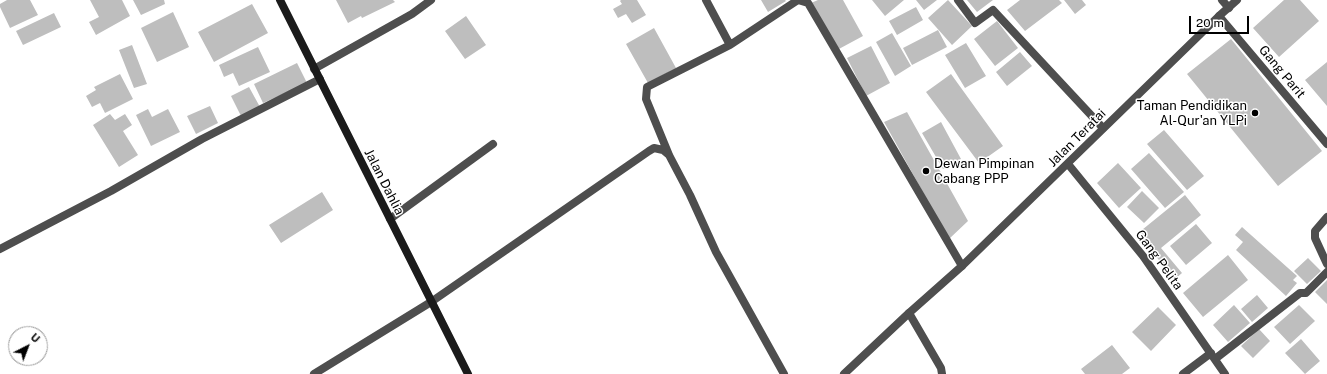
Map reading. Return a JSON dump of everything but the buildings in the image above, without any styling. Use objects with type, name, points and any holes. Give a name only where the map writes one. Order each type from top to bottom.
[{"type":"main road","name":"Jalan Dahlia","points":[[280,0],[468,374]]},
{"type":"street","points":[[314,69],[412,14],[431,0]]},
{"type":"street","points":[[706,0],[730,45]]},
{"type":"street","points":[[784,374],[716,252],[690,195],[669,155],[646,99],[647,87],[730,45],[798,0],[808,3],[962,266]]},
{"type":"street","points":[[958,0],[975,23],[993,10],[1103,128]]},
{"type":"street","points":[[1222,0],[1229,8]]},
{"type":"street","name":"Jalan Teratai","points":[[844,374],[962,266],[1237,0]]},
{"type":"street","name":"Gang Parit","points":[[1219,16],[1327,144]]},
{"type":"street","points":[[0,249],[111,191],[202,140],[320,79]]},
{"type":"street","points":[[390,219],[493,144]]},
{"type":"street","points":[[314,374],[431,302],[648,151],[654,148],[663,150],[669,155]]},
{"type":"street","name":"Gang Pelita","points":[[1068,164],[1143,256],[1225,374]]},
{"type":"street","points":[[1327,217],[1315,231],[1315,238],[1327,264]]},
{"type":"street","points":[[1183,374],[1213,356],[1300,293],[1306,293],[1327,272]]},
{"type":"street","points":[[909,313],[941,368],[942,374]]},
{"type":"place","name":"Taman Pendidikan Al-Qur'an YLPi","points":[[1255,113]]},
{"type":"place","name":"Dewan Pimpinan Cabang PPP","points":[[926,171]]}]
